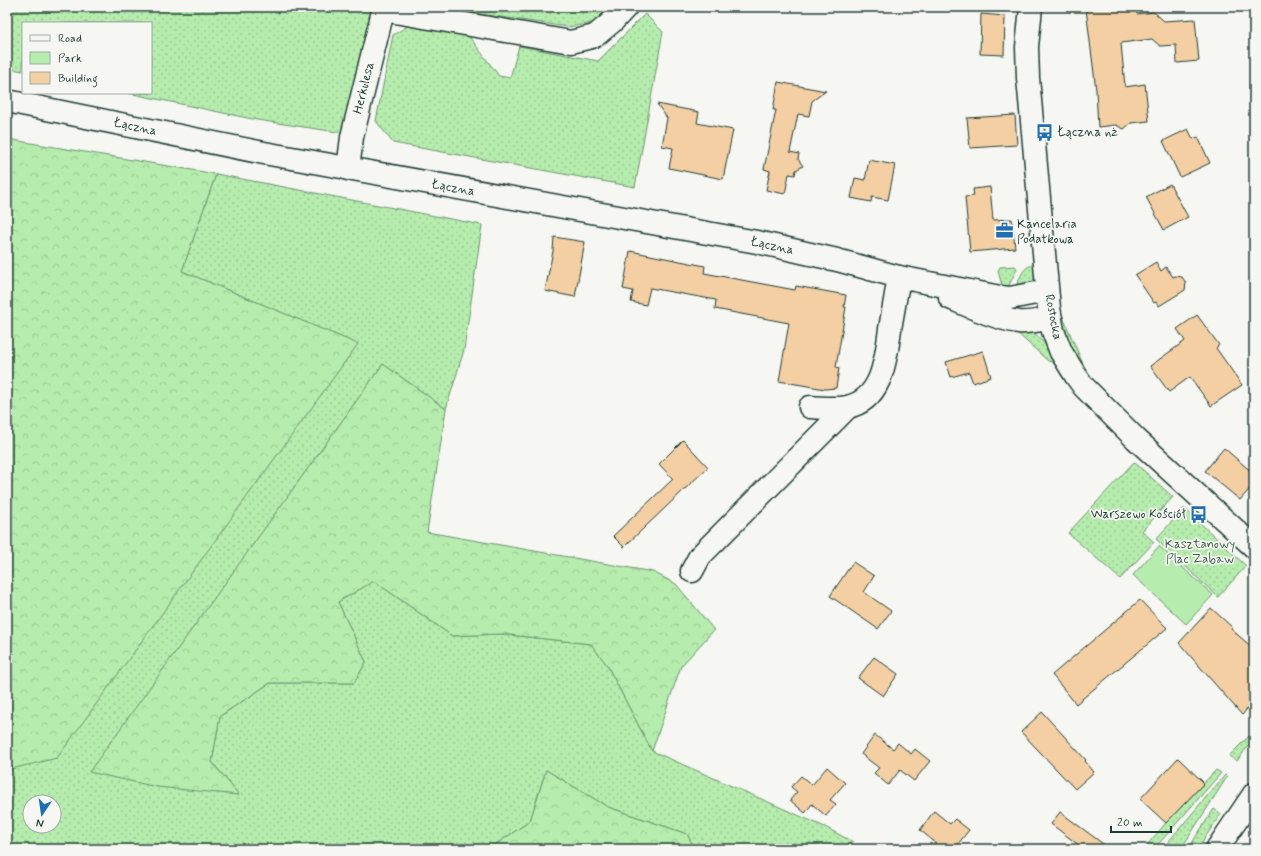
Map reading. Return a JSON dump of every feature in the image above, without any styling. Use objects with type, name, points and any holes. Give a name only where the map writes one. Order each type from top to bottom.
[{"type":"street","points":[[383,8],[571,42],[595,36],[614,21],[626,7]]},
{"type":"street","name":"Rostocka","points":[[1031,7],[1027,47],[1028,78],[1047,291],[1051,319],[1061,352],[1084,387],[1136,440],[1254,547]]},
{"type":"street","name":"Herkulesa","points":[[348,169],[352,137],[383,8]]},
{"type":"street","name":"Łączna","points":[[7,101],[348,169],[765,244],[837,260],[899,277],[1000,297],[1010,298],[1047,291]]},
{"type":"street","points":[[692,571],[700,556],[848,407],[861,401],[876,385],[884,365],[899,277]]},
{"type":"street","name":"Łączna","points":[[899,277],[1004,318],[1020,322],[1051,319]]},
{"type":"street","points":[[810,407],[848,407]]},
{"type":"street","points":[[1217,849],[1254,794]]},
{"type":"green space","points":[[7,7],[374,7],[344,133],[257,120],[133,94],[152,94],[152,22],[22,22],[22,71],[7,68]]},
{"type":"green space","points":[[433,7],[609,7],[593,23],[568,27]]},
{"type":"green space","points":[[645,14],[663,32],[635,187],[393,143],[376,121],[393,35],[411,24],[468,35],[499,76],[510,78],[519,46],[598,61]]},
{"type":"green space","points":[[7,139],[216,174],[182,271],[358,344],[57,758],[7,770]]},
{"type":"green space","points":[[216,174],[482,225],[464,350],[446,409],[383,364],[90,772],[239,795],[212,762],[220,716],[270,683],[354,683],[366,662],[338,602],[374,581],[452,636],[500,634],[591,644],[607,665],[652,751],[825,827],[853,842],[851,849],[695,849],[687,834],[608,807],[546,770],[530,821],[489,849],[7,849],[7,769],[357,344],[182,271]]},
{"type":"green space","points":[[1036,264],[1035,277],[1029,287],[1015,287],[1022,272],[1027,267]]},
{"type":"green space","points":[[1015,266],[1017,269],[1008,287],[1003,289],[998,271],[1000,267]]},
{"type":"green space","points":[[1060,310],[1086,371],[1085,372],[1065,337]]},
{"type":"green space","points":[[1026,329],[1041,339],[1057,364],[1048,361],[1016,332]]},
{"type":"green space","points":[[383,364],[446,409],[427,532],[653,572],[676,584],[714,630],[681,666],[652,751],[607,665],[591,644],[500,634],[452,636],[374,581],[338,602],[366,662],[354,683],[270,683],[220,716],[212,762],[239,795],[157,787],[89,772]]},
{"type":"green space","points":[[1134,462],[1173,497],[1142,531],[1154,542],[1120,579],[1068,533]]},
{"type":"green space","name":"Kasztanowy Plac Zabaw","points":[[1184,508],[1246,566],[1218,597],[1156,539]]},
{"type":"green space","points":[[1159,546],[1213,595],[1186,624],[1133,575]]},
{"type":"green space","points":[[1254,731],[1254,738],[1237,761],[1229,756]]},
{"type":"green space","points":[[546,770],[608,807],[687,834],[695,849],[489,849],[530,821]]},
{"type":"green space","points":[[1216,770],[1221,773],[1154,849],[1145,847],[1166,823]]},
{"type":"green space","points":[[1225,775],[1227,777],[1181,849],[1162,849]]},
{"type":"green space","points":[[1214,809],[1221,814],[1197,849],[1189,849],[1195,838]]},
{"type":"building","points":[[1101,7],[1136,7],[1137,14],[1154,12],[1164,21],[1195,19],[1199,61],[1177,63],[1176,45],[1160,46],[1152,39],[1121,43],[1125,87],[1145,84],[1149,121],[1131,123],[1124,129],[1116,125],[1098,127],[1096,90],[1086,9]]},
{"type":"building","points":[[981,14],[1005,16],[1004,55],[980,54]]},
{"type":"building","points":[[778,82],[826,91],[812,101],[809,116],[798,114],[790,152],[799,154],[798,159],[803,166],[796,170],[795,175],[789,174],[785,194],[766,190],[770,171],[764,169],[776,110],[773,110]]},
{"type":"building","points":[[657,104],[699,112],[697,123],[733,130],[723,179],[669,168],[673,148],[662,146],[667,118]]},
{"type":"building","points":[[1015,115],[1017,145],[970,148],[967,118]]},
{"type":"building","points":[[1188,129],[1193,139],[1198,137],[1210,163],[1180,177],[1163,141]]},
{"type":"building","points":[[869,160],[895,165],[888,200],[872,197],[871,202],[851,198],[855,178],[865,180]]},
{"type":"building","points":[[1170,184],[1188,217],[1164,230],[1146,197]]},
{"type":"building","points":[[990,187],[993,220],[1012,219],[1015,248],[970,252],[965,197],[974,196],[973,189]]},
{"type":"building","points":[[554,237],[585,242],[575,297],[545,291],[553,251]]},
{"type":"building","points":[[630,251],[705,266],[704,273],[795,290],[796,286],[846,295],[844,307],[846,307],[836,367],[839,368],[836,388],[825,389],[779,381],[789,323],[715,309],[716,300],[650,288],[646,305],[631,302],[633,291],[623,289]]},
{"type":"building","points":[[1156,262],[1161,271],[1166,267],[1173,277],[1182,277],[1186,283],[1185,290],[1159,306],[1156,302],[1154,303],[1135,275]]},
{"type":"building","points":[[1197,315],[1219,345],[1216,348],[1242,385],[1211,406],[1190,377],[1169,392],[1150,366],[1185,341],[1177,329]]},
{"type":"building","points":[[983,351],[991,377],[973,383],[969,372],[951,377],[946,362]]},
{"type":"building","points":[[683,440],[708,467],[624,547],[613,536],[673,479],[659,464]]},
{"type":"building","points":[[1224,448],[1254,474],[1254,484],[1240,500],[1205,471]]},
{"type":"building","points":[[853,562],[874,576],[864,592],[891,611],[878,629],[830,596]]},
{"type":"building","points":[[1140,600],[1167,628],[1076,704],[1052,675]]},
{"type":"building","points":[[1211,608],[1233,628],[1231,629],[1254,649],[1254,701],[1242,715],[1179,643]]},
{"type":"building","points":[[874,657],[898,674],[883,696],[858,678]]},
{"type":"building","points":[[1042,712],[1086,760],[1085,761],[1094,772],[1075,789],[1021,732]]},
{"type":"building","points":[[875,735],[893,749],[898,743],[911,754],[915,749],[930,761],[914,781],[900,770],[888,785],[874,773],[879,768],[861,754]]},
{"type":"building","points":[[1178,758],[1204,783],[1166,823],[1140,799]]},
{"type":"building","points":[[827,767],[845,783],[830,800],[836,804],[826,816],[812,804],[805,813],[790,800],[797,792],[791,787],[801,776],[812,785]]},
{"type":"building","points":[[934,811],[950,824],[955,819],[969,830],[954,849],[943,849],[920,830]]},
{"type":"building","points":[[1060,812],[1110,849],[1084,849],[1051,824]]},
{"type":"place","name":"Łączna nż","points":[[1044,132]]},
{"type":"place","name":"Kancelaria Podatkowa","points":[[1004,231]]},
{"type":"place","name":"Warszewo Kościół","points":[[1199,514]]}]
